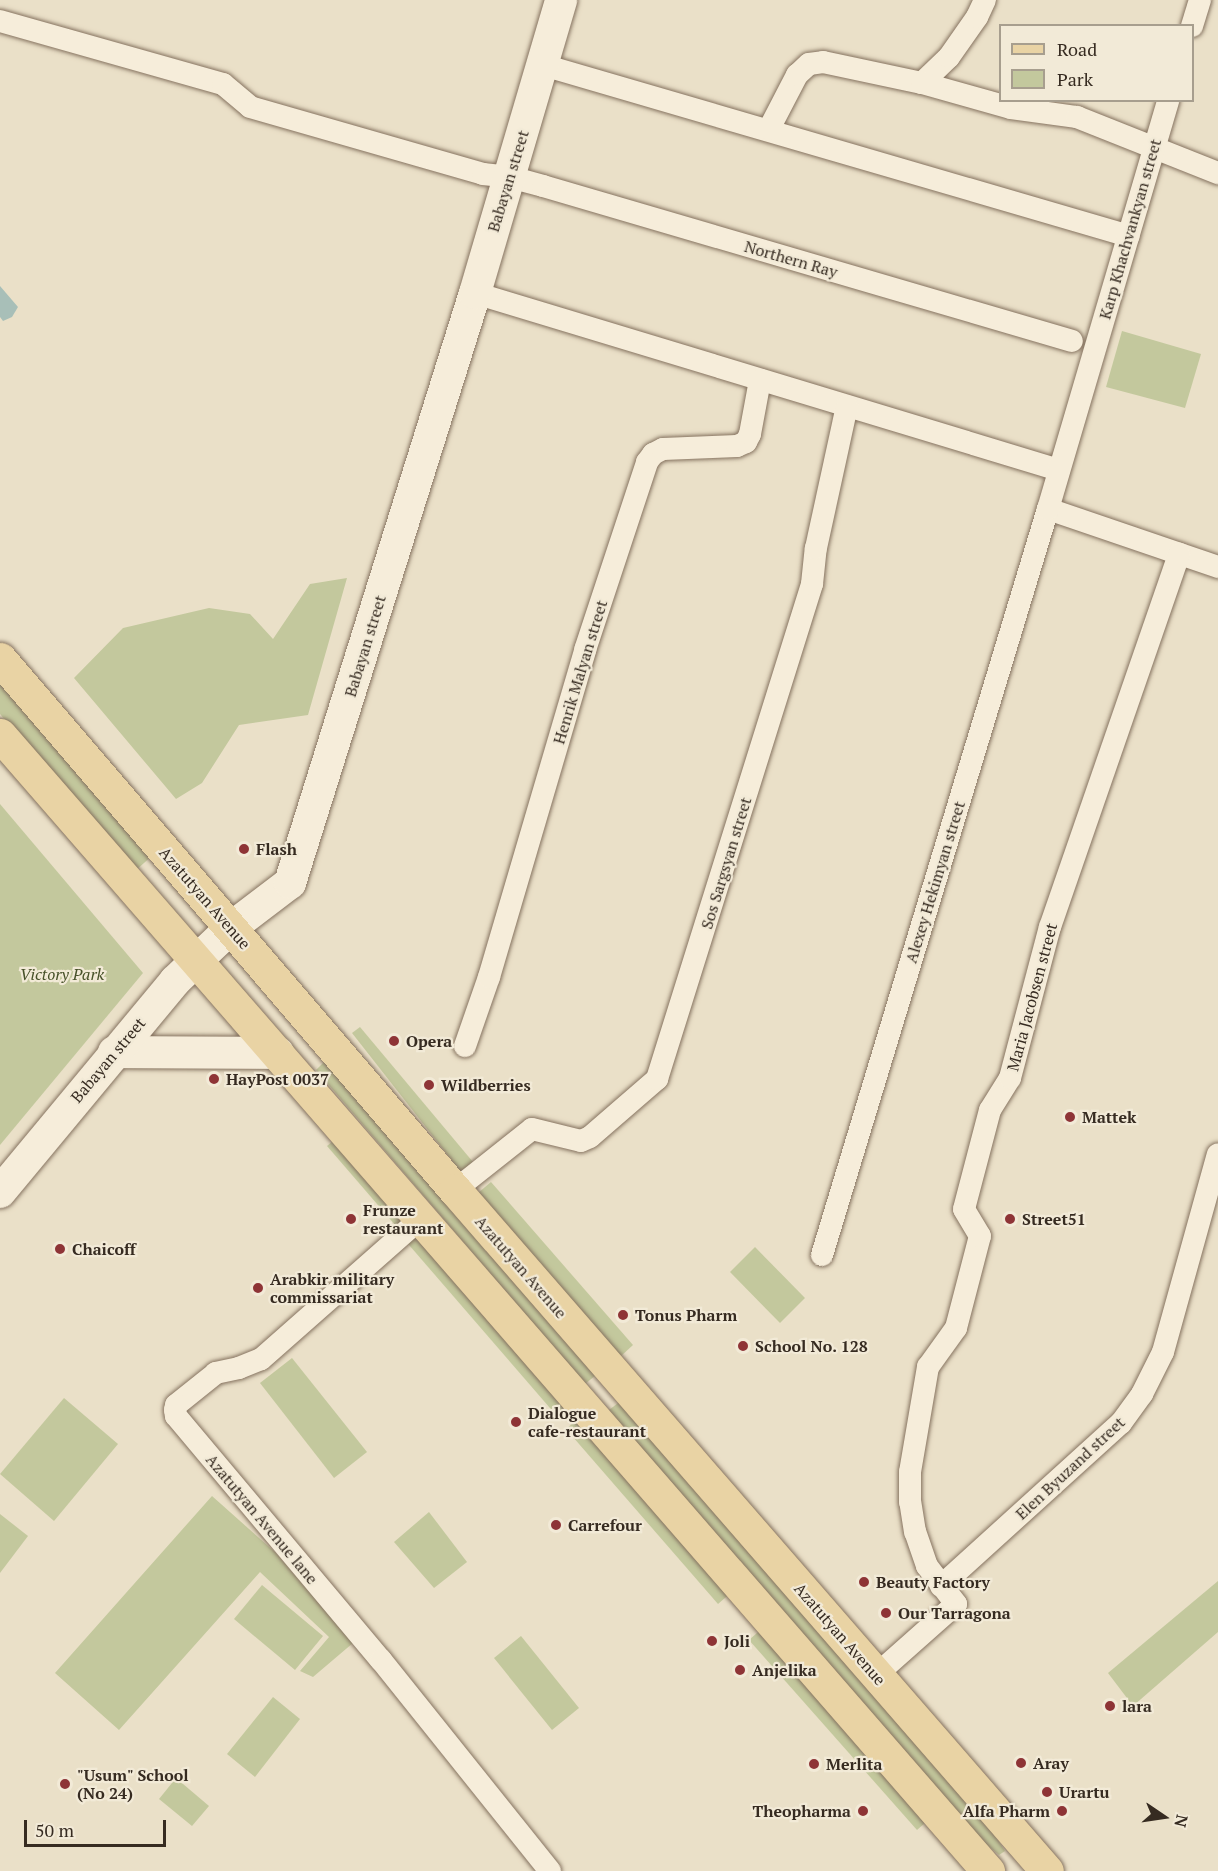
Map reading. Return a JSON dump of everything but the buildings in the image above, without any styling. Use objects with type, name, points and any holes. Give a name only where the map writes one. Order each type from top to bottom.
[{"type":"main road","name":"Azatutyan Avenue","points":[[0,659],[455,1190],[1047,1871]]},
{"type":"main road","points":[[0,735],[988,1871]]},
{"type":"street","name":"Babayan street","points":[[0,1192],[114,1052],[196,960],[231,927],[290,883],[475,293],[561,0]]},
{"type":"street","points":[[922,83],[950,57],[978,17],[985,0]]},
{"type":"street","points":[[1192,24],[1200,0]]},
{"type":"street","name":"Northern Ray","points":[[0,21],[223,84],[250,107],[483,174],[510,177],[1072,341]]},
{"type":"street","points":[[769,129],[797,75],[809,64],[823,62],[922,83],[1011,108],[1077,117],[1154,145],[1218,173]]},
{"type":"street","points":[[543,64],[1129,236]]},
{"type":"street","name":"Karp Khachvankyan street","points":[[1059,470],[1167,102]]},
{"type":"street","points":[[475,293],[1059,470]]},
{"type":"street","name":"Henrik Malyan street","points":[[465,1046],[489,978],[585,650],[647,462],[653,454],[663,449],[737,446],[746,442],[750,434],[760,380]]},
{"type":"street","name":"Sos Sargsyan street","points":[[455,1190],[532,1129],[581,1141],[590,1137],[657,1079],[812,584],[816,548],[847,406]]},
{"type":"street","name":"Alexey Hekimyan street","points":[[822,1255],[1059,470]]},
{"type":"street","points":[[1048,508],[1218,567]]},
{"type":"street","name":"Maria Jacobsen street","points":[[876,1675],[956,1604],[927,1566],[915,1532],[910,1502],[910,1472],[928,1367],[956,1328],[980,1236],[964,1209],[990,1110],[1010,1078],[1050,927],[1179,554]]},
{"type":"street","points":[[114,1052],[278,1053]]},
{"type":"street","name":"Elen Byuzand street","points":[[941,1586],[1121,1423],[1142,1394],[1163,1352],[1218,1154]]},
{"type":"street","name":"Azatutyan Avenue lane","points":[[420,1219],[261,1359],[239,1368],[216,1373],[177,1405],[176,1416],[381,1660],[550,1871]]},
{"type":"green space","points":[[1122,331],[1201,354],[1185,408],[1106,387]]},
{"type":"green space","points":[[347,578],[308,715],[239,725],[202,783],[176,799],[74,678],[123,628],[209,608],[250,614],[273,639],[310,584]]},
{"type":"green space","points":[[0,678],[153,855],[135,871],[0,714]]},
{"type":"green space","name":"Victory Park","points":[[0,804],[143,973],[0,1145]]},
{"type":"green space","points":[[360,1027],[473,1162],[461,1172],[352,1033]]},
{"type":"green space","points":[[326,1060],[596,1375],[585,1384],[316,1070]]},
{"type":"green space","points":[[339,1136],[408,1216],[396,1226],[327,1146]]},
{"type":"green space","points":[[491,1182],[633,1345],[620,1357],[478,1193]]},
{"type":"green space","points":[[417,1225],[571,1403],[556,1415],[403,1238]]},
{"type":"green space","points":[[755,1247],[805,1298],[780,1323],[730,1272]]},
{"type":"green space","points":[[292,1358],[367,1452],[334,1478],[260,1383]]},
{"type":"green space","points":[[64,1398],[118,1444],[54,1521],[0,1474]]},
{"type":"green space","points":[[622,1400],[990,1828],[1005,1851],[999,1855],[979,1838],[609,1410]]},
{"type":"green space","points":[[580,1417],[733,1591],[718,1604],[566,1429]]},
{"type":"green space","points":[[212,1496],[276,1553],[353,1643],[313,1677],[300,1671],[329,1637],[260,1572],[119,1730],[55,1673]]},
{"type":"green space","points":[[429,1512],[467,1562],[434,1588],[394,1542]]},
{"type":"green space","points":[[0,1514],[28,1536],[0,1573]]},
{"type":"green space","points":[[1218,1581],[1218,1632],[1133,1706],[1108,1673]]},
{"type":"green space","points":[[262,1585],[323,1636],[295,1670],[234,1619]]},
{"type":"green space","points":[[766,1625],[934,1815],[917,1830],[749,1640]]},
{"type":"green space","points":[[521,1636],[579,1708],[552,1730],[494,1658]]},
{"type":"green space","points":[[273,1697],[300,1719],[255,1777],[227,1754]]},
{"type":"green space","points":[[176,1778],[209,1806],[192,1826],[159,1799]]},
{"type":"water","points":[[0,286],[18,307],[12,317],[3,321],[0,317]]},
{"type":"place","name":"Flash","points":[[244,849]]},
{"type":"place","name":"Opera","points":[[394,1041]]},
{"type":"place","name":"HayPost 0037","points":[[214,1079]]},
{"type":"place","name":"Wildberries","points":[[429,1085]]},
{"type":"place","name":"Mattek","points":[[1070,1117]]},
{"type":"place","name":"Frunze restaurant","points":[[351,1219]]},
{"type":"place","name":"Street51","points":[[1010,1219]]},
{"type":"place","name":"Chaicoff","points":[[60,1249]]},
{"type":"place","name":"Arabkir military commissariat","points":[[258,1288]]},
{"type":"place","name":"Tonus Pharm","points":[[623,1315]]},
{"type":"place","name":"School No. 128","points":[[743,1346]]},
{"type":"place","name":"Dialogue cafe-restaurant","points":[[516,1422]]},
{"type":"place","name":"Carrefour","points":[[556,1525]]},
{"type":"place","name":"Beauty Factory","points":[[864,1582]]},
{"type":"place","name":"Our Tarragona","points":[[886,1613]]},
{"type":"place","name":"Joli","points":[[712,1641]]},
{"type":"place","name":"Anjelika","points":[[740,1670]]},
{"type":"place","name":"lara","points":[[1110,1706]]},
{"type":"place","name":"Aray","points":[[1021,1763]]},
{"type":"place","name":"Merlita","points":[[814,1764]]},
{"type":"place","name":"\"Usum\" School (No 24)","points":[[65,1784]]},
{"type":"place","name":"Urartu","points":[[1047,1792]]},
{"type":"place","name":"Theopharma","points":[[863,1811]]},
{"type":"place","name":"Alfa Pharm","points":[[1062,1811]]}]
